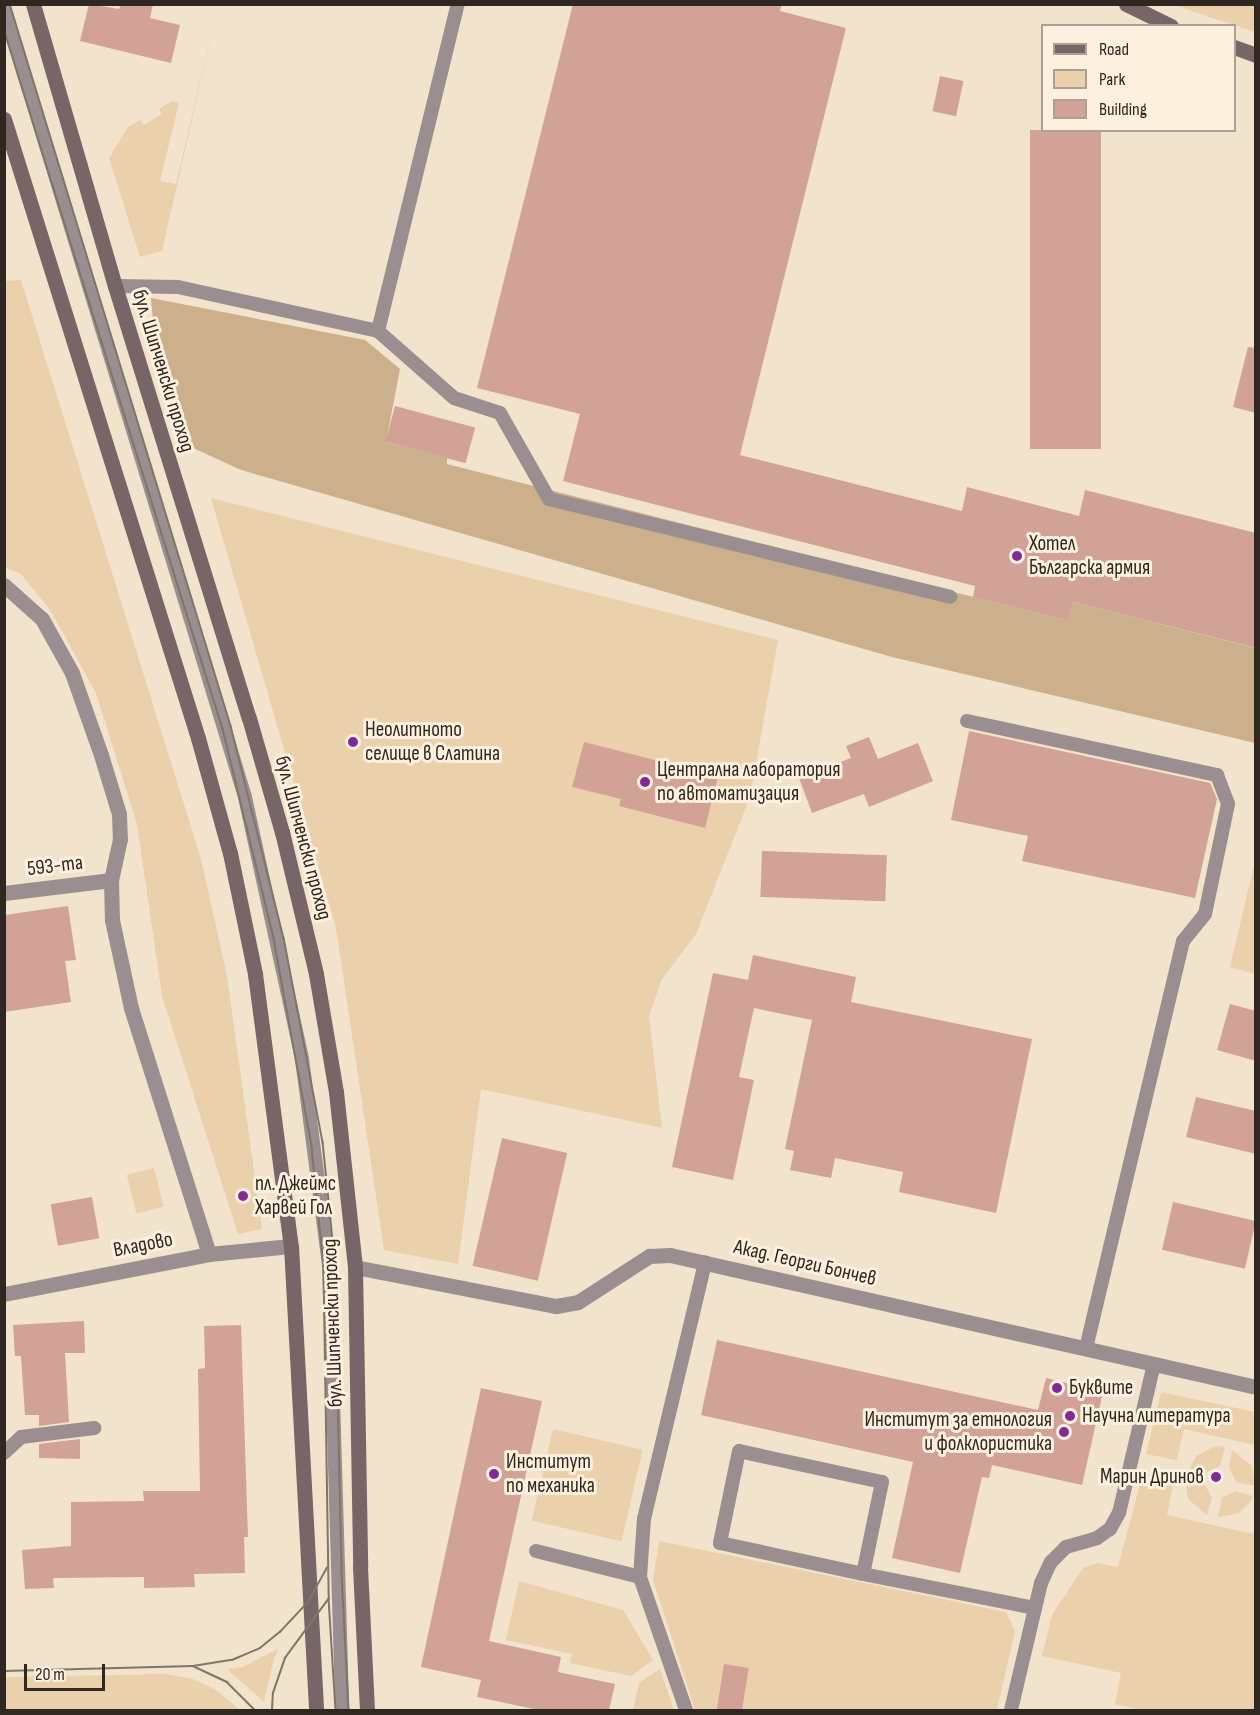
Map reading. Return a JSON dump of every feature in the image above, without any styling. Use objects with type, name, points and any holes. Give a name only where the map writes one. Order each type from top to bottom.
[{"type":"main road","name":"бул. Шипченски проход","points":[[33,4],[114,286],[285,843],[316,974],[336,1092],[356,1267],[360,1567],[366,1710]]},
{"type":"main road","points":[[1126,4],[1168,24]]},
{"type":"main road","points":[[1236,48],[1256,55]]},
{"type":"main road","name":"бул. Шипченски проход","points":[[4,119],[195,728],[230,853],[255,974],[291,1246],[316,1710]]},
{"type":"street","points":[[4,585],[42,620],[72,673],[119,814],[120,839],[111,880],[112,920],[131,1008],[209,1254]]},
{"type":"street","name":"593-та","points":[[4,893],[111,880]]},
{"type":"street","name":"Владово","points":[[4,1294],[209,1254],[291,1246]]},
{"type":"street","name":"Акад. Георги Бончев","points":[[356,1267],[556,1306],[578,1302],[649,1256],[705,1262],[1256,1388]]},
{"type":"lane","points":[[378,331],[458,4]]},
{"type":"lane","points":[[4,8],[245,797],[302,1059],[329,1263],[342,1710]]},
{"type":"lane","points":[[114,286],[178,287],[378,331],[454,398],[500,412],[549,499],[950,597]]},
{"type":"lane","points":[[967,721],[1218,776],[1228,804],[1205,914],[1183,941],[1086,1349]]},
{"type":"lane","points":[[686,1710],[640,1577],[644,1519],[705,1262]]},
{"type":"lane","points":[[1011,1710],[1041,1583],[1052,1562],[1066,1547],[1097,1538],[1110,1529],[1119,1514],[1154,1364]]},
{"type":"lane","points":[[4,1453],[21,1437],[94,1428]]},
{"type":"lane","points":[[862,1574],[882,1482],[739,1451],[720,1543],[862,1574],[1035,1608]]},
{"type":"lane","points":[[536,1551],[640,1577]]},
{"type":"green space","points":[[1176,5],[1255,5],[1255,32],[1236,24]]},
{"type":"green space","points":[[216,14],[162,251],[140,257],[109,158],[128,127],[140,120],[144,125],[162,114],[159,109],[172,101],[179,103],[160,181],[176,184]]},
{"type":"green space","points":[[21,280],[201,859],[227,976],[262,1229],[238,1234],[162,996],[137,824],[96,693],[51,611],[21,574],[5,567],[5,281]]},
{"type":"green space","points":[[211,498],[778,640],[750,797],[696,934],[662,979],[649,1016],[662,1128],[481,1089],[458,1264],[384,1250],[336,928]]},
{"type":"green space","points":[[1255,861],[1256,974],[1230,967]]},
{"type":"green space","points":[[154,1168],[164,1207],[137,1214],[127,1175]]},
{"type":"green space","points":[[1161,1392],[1255,1412],[1255,1445],[1184,1429],[1177,1460],[1146,1454]]},
{"type":"green space","points":[[553,1429],[643,1450],[621,1541],[532,1521]]},
{"type":"green space","points":[[1215,1446],[1225,1447],[1220,1466],[1205,1473],[1189,1470],[1196,1456]]},
{"type":"green space","points":[[1232,1450],[1252,1466],[1255,1486],[1236,1482],[1229,1467]]},
{"type":"green space","points":[[1143,1473],[1174,1480],[1167,1515],[1253,1534],[1255,1526],[1255,1710],[1142,1710],[1115,1704],[1121,1673],[1042,1656],[1052,1615],[1083,1568],[1097,1563],[1118,1567]]},
{"type":"green space","points":[[1185,1478],[1204,1483],[1212,1498],[1207,1515],[1188,1499]]},
{"type":"green space","points":[[1235,1491],[1252,1496],[1251,1501],[1239,1513],[1218,1517],[1222,1498]]},
{"type":"green space","points":[[659,1541],[1006,1612],[1015,1631],[997,1710],[695,1710],[653,1580]]},
{"type":"green space","points":[[519,1581],[623,1610],[653,1660],[631,1676],[570,1663],[572,1654],[506,1640]]},
{"type":"green space","points":[[278,1649],[264,1702],[227,1669],[242,1667]]},
{"type":"green space","points":[[660,1669],[674,1710],[633,1710],[639,1683]]},
{"type":"green space","points":[[166,1674],[193,1679],[216,1690],[240,1710],[5,1710],[5,1679],[10,1677]]},
{"type":"shaded area","points":[[151,298],[365,340],[400,369],[386,442],[447,458],[447,464],[1068,621],[1073,602],[1255,648],[1255,743],[892,657],[241,470],[191,447],[153,321]]},
{"type":"building","points":[[89,4],[119,9],[121,4],[153,4],[150,18],[180,25],[171,63],[80,41]]},
{"type":"building","points":[[573,4],[782,4],[780,11],[846,28],[740,455],[962,511],[967,487],[1079,516],[1085,490],[1256,533],[1256,648],[1073,602],[1068,621],[973,597],[975,586],[563,481],[580,414],[477,388]]},
{"type":"building","points":[[940,76],[963,81],[956,116],[933,111]]},
{"type":"building","points":[[1030,130],[1101,132],[1101,449],[1030,449]]},
{"type":"building","points":[[1248,347],[1256,348],[1256,413],[1233,407]]},
{"type":"building","points":[[395,406],[475,427],[466,463],[385,442]]},
{"type":"building","points":[[969,731],[1210,783],[1217,799],[1195,898],[1022,861],[1028,836],[951,820]]},
{"type":"building","points":[[869,737],[878,759],[918,743],[933,781],[869,807],[864,794],[812,813],[799,778],[851,758],[846,746]]},
{"type":"building","name":"Централна лаборатория по автоматизация","points":[[584,742],[718,776],[705,828],[619,806],[621,799],[572,787]]},
{"type":"building","points":[[762,851],[887,855],[885,901],[760,897]]},
{"type":"building","points":[[68,906],[76,960],[65,961],[71,1002],[4,1012],[4,915]]},
{"type":"building","points":[[753,955],[856,977],[851,1002],[1032,1039],[996,1213],[899,1192],[903,1172],[835,1158],[831,1178],[790,1170],[794,1151],[785,1149],[812,1020],[754,1008],[739,1077],[754,1080],[733,1180],[672,1167],[713,973],[748,980]]},
{"type":"building","points":[[1230,1004],[1256,1011],[1256,1061],[1217,1050]]},
{"type":"building","points":[[1196,1097],[1256,1111],[1256,1154],[1186,1137]]},
{"type":"building","points":[[502,1138],[567,1153],[538,1281],[473,1266]]},
{"type":"building","points":[[92,1197],[99,1238],[58,1246],[51,1204]]},
{"type":"building","points":[[1173,1202],[1256,1221],[1245,1269],[1162,1250]]},
{"type":"building","points":[[84,1321],[85,1353],[65,1353],[69,1422],[39,1426],[39,1415],[25,1415],[21,1356],[15,1356],[13,1325]]},
{"type":"building","points":[[241,1325],[248,1537],[244,1537],[245,1573],[194,1574],[195,1587],[144,1588],[144,1577],[53,1578],[54,1588],[25,1589],[22,1550],[71,1546],[71,1502],[144,1501],[143,1491],[200,1491],[198,1369],[205,1368],[204,1326]]},
{"type":"building","points":[[717,1340],[1038,1410],[1046,1378],[1103,1392],[1082,1485],[992,1465],[989,1478],[982,1477],[960,1573],[892,1558],[913,1462],[701,1415]]},
{"type":"building","name":"Институт по механика","points":[[481,1388],[542,1401],[489,1641],[561,1657],[558,1672],[615,1684],[609,1710],[538,1710],[477,1697],[481,1680],[421,1667]]},
{"type":"building","points":[[80,1439],[80,1459],[39,1458],[39,1444]]},
{"type":"building","points":[[724,1664],[749,1668],[742,1710],[717,1710]]},
{"type":"tram line","points":[[10,4],[231,726],[284,938],[323,1142],[335,1260],[342,1572],[349,1710]]},
{"type":"tram line","points":[[4,29],[223,729],[274,939],[312,1147],[324,1267],[329,1599],[336,1710]]},
{"type":"tram line","points":[[4,1671],[193,1666],[232,1660],[260,1648],[280,1632],[308,1602],[327,1568]]},
{"type":"tram line","points":[[272,1710],[273,1693],[285,1658],[329,1598]]},
{"type":"tram line","points":[[193,1666],[227,1682],[255,1710]]},
{"type":"place","name":"Хотел Българска армия","points":[[1017,556]]},
{"type":"place","name":"Неолитното селище в Слатина","points":[[353,742]]},
{"type":"place","name":"Централна лаборатория по автоматизация","points":[[645,782]]},
{"type":"place","name":"пл. Джеймс Харвей Гол","points":[[243,1196]]},
{"type":"place","name":"Буквите","points":[[1057,1388]]},
{"type":"place","name":"Научна литература","points":[[1070,1416]]},
{"type":"place","name":"Институт за етнология и фолклористика","points":[[1064,1432]]},
{"type":"place","name":"Институт по механика","points":[[494,1474]]},
{"type":"place","name":"Марин Дринов","points":[[1216,1477]]}]
